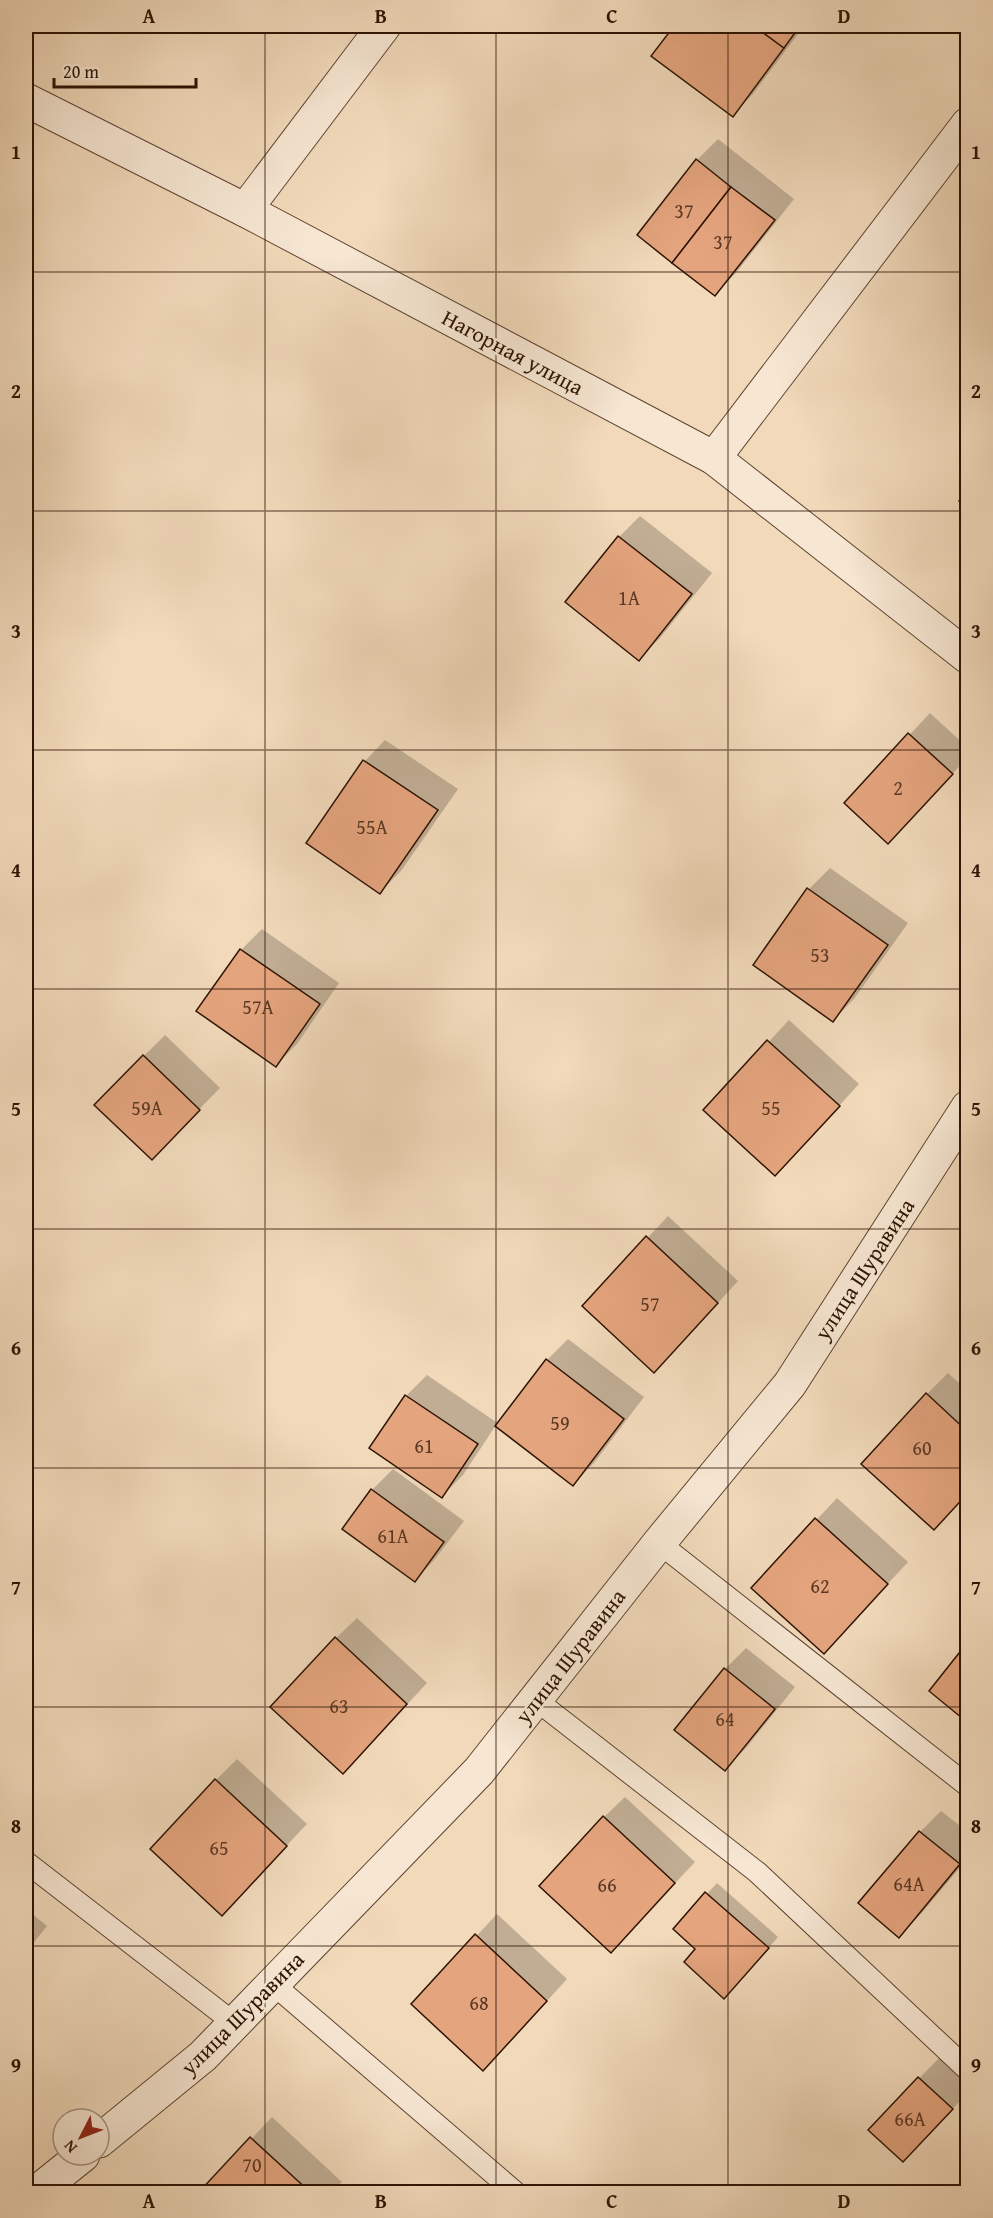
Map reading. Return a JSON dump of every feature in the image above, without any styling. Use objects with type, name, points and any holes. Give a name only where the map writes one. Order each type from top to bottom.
[{"type":"street","points":[[245,210],[384,26]]},
{"type":"street","name":"Нагорная улица","points":[[26,100],[245,210],[714,458],[968,657]]},
{"type":"street","points":[[714,458],[968,124]]},
{"type":"street","name":"улица Шуравина","points":[[111,2132],[203,2056],[479,1771],[659,1543],[790,1384],[968,1107]]},
{"type":"street","points":[[37,2193],[68,2167]]},
{"type":"lane","points":[[659,1543],[968,1786]]},
{"type":"lane","points":[[536,1700],[757,1872],[968,2070]]},
{"type":"lane","points":[[26,1862],[234,2024]]},
{"type":"lane","points":[[273,1984],[515,2193]]},
{"type":"building","points":[[674,26],[754,26],[784,48],[733,117],[651,56]]},
{"type":"building","points":[[754,26],[800,26],[784,48]]},
{"type":"building","points":[[696,159],[731,187],[672,263],[637,235]]},
{"type":"building","points":[[731,187],[775,220],[715,296],[672,263]]},
{"type":"building","points":[[968,492],[968,509],[959,501]]},
{"type":"building","points":[[618,536],[692,594],[639,661],[565,602]]},
{"type":"building","points":[[908,733],[953,774],[888,844],[844,803]]},
{"type":"building","points":[[363,760],[438,810],[380,894],[306,843]]},
{"type":"building","points":[[807,888],[888,945],[833,1022],[753,965]]},
{"type":"building","points":[[240,949],[320,1004],[276,1067],[196,1011]]},
{"type":"building","points":[[767,1040],[840,1106],[775,1176],[703,1110]]},
{"type":"building","points":[[143,1055],[200,1110],[152,1160],[94,1105]]},
{"type":"building","points":[[646,1236],[718,1303],[654,1373],[582,1306]]},
{"type":"building","points":[[546,1359],[624,1419],[573,1486],[495,1426]]},
{"type":"building","points":[[926,1393],[968,1432],[968,1493],[934,1530],[861,1464]]},
{"type":"building","points":[[405,1395],[478,1444],[442,1498],[369,1448]]},
{"type":"building","points":[[371,1489],[444,1542],[415,1582],[342,1529]]},
{"type":"building","points":[[815,1518],[888,1584],[824,1654],[751,1588]]},
{"type":"building","points":[[335,1637],[407,1704],[343,1774],[270,1707]]},
{"type":"building","points":[[968,1644],[968,1723],[929,1691]]},
{"type":"building","points":[[724,1668],[775,1709],[725,1771],[674,1730]]},
{"type":"building","points":[[215,1779],[287,1846],[222,1916],[150,1849]]},
{"type":"building","points":[[603,1816],[675,1883],[611,1953],[539,1886]]},
{"type":"building","points":[[919,1831],[960,1864],[899,1938],[858,1903]]},
{"type":"building","points":[[705,1892],[769,1948],[724,1999],[684,1962],[695,1949],[673,1929]]},
{"type":"building","points":[[475,1934],[547,2001],[483,2071],[411,2004]]},
{"type":"building","points":[[918,2077],[953,2109],[903,2162],[868,2130]]},
{"type":"building","points":[[250,2137],[310,2192],[199,2192]]}]
